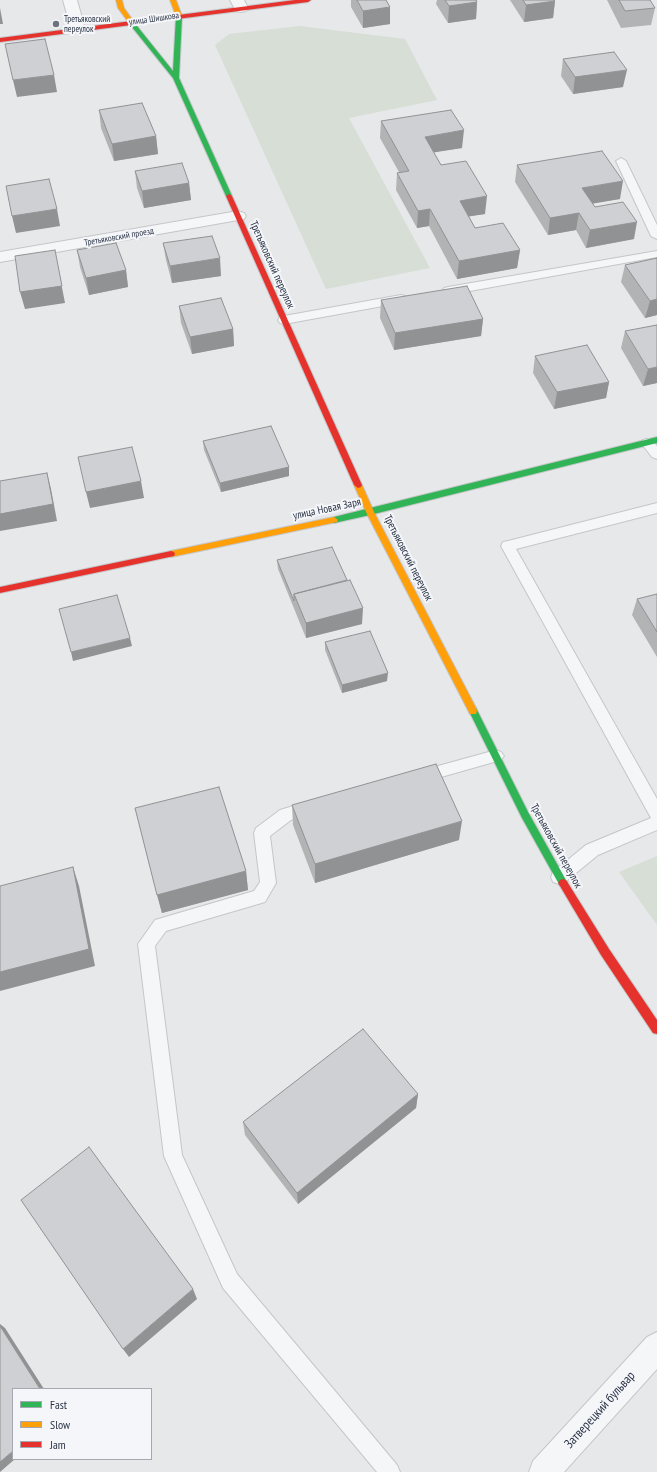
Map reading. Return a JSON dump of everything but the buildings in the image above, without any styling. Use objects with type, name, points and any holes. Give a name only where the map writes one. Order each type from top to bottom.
[{"type":"main road","name":"Третьяковский переулок","points":[[119,0],[121,8],[131,22],[176,78],[370,512],[525,815],[559,877],[605,952],[657,1029]]},
{"type":"main road","name":"Третьяковский переулок","points":[[173,0],[179,16],[176,78]]},
{"type":"main road","name":"улица Шишкова","points":[[0,40],[179,16],[239,4],[308,0]]},
{"type":"main road","name":"улица Новая Заря","points":[[0,590],[370,512],[652,441]]},
{"type":"street","points":[[70,0],[78,29]]},
{"type":"street","name":"Третьяковский проезд","points":[[0,257],[238,216]]},
{"type":"street","name":"Затверецкий бульвар","points":[[544,1472],[657,1347]]},
{"type":"lane","points":[[621,161],[657,236]]},
{"type":"lane","points":[[439,292],[657,254]]},
{"type":"lane","points":[[284,320],[416,297]]},
{"type":"lane","points":[[652,441],[657,454]]},
{"type":"lane","points":[[657,508],[508,546],[657,814]]},
{"type":"lane","points":[[404,782],[496,756]]},
{"type":"lane","points":[[330,802],[286,815],[262,833],[268,883],[259,897],[161,925],[146,944],[173,1156],[230,1281],[390,1472]]},
{"type":"lane","points":[[559,877],[592,850],[657,823]]},
{"type":"shaded area","points":[[300,26],[405,39],[437,100],[349,118],[430,268],[326,289],[215,45],[229,34]]},
{"type":"shaded area","points":[[657,856],[657,925],[619,872]]},
{"type":"traffic: fast","points":[[176,78],[179,16]]},
{"type":"traffic: fast","points":[[131,22],[176,78],[229,196]]},
{"type":"traffic: fast","points":[[334,520],[657,440]]},
{"type":"traffic: fast","points":[[473,711],[525,815],[563,883]]},
{"type":"traffic: slow","points":[[119,0],[121,8],[131,22]]},
{"type":"traffic: slow","points":[[173,0],[179,16]]},
{"type":"traffic: slow","points":[[358,485],[370,512],[473,711]]},
{"type":"traffic: slow","points":[[171,554],[334,520]]},
{"type":"traffic: jam","points":[[0,40],[308,0]]},
{"type":"traffic: jam","points":[[229,196],[358,485]]},
{"type":"traffic: jam","points":[[0,590],[171,554]]},
{"type":"traffic: jam","points":[[563,883],[605,952],[657,1029]]},
{"type":"place","name":"Третьяковский переулок","points":[[56,24]]}]
